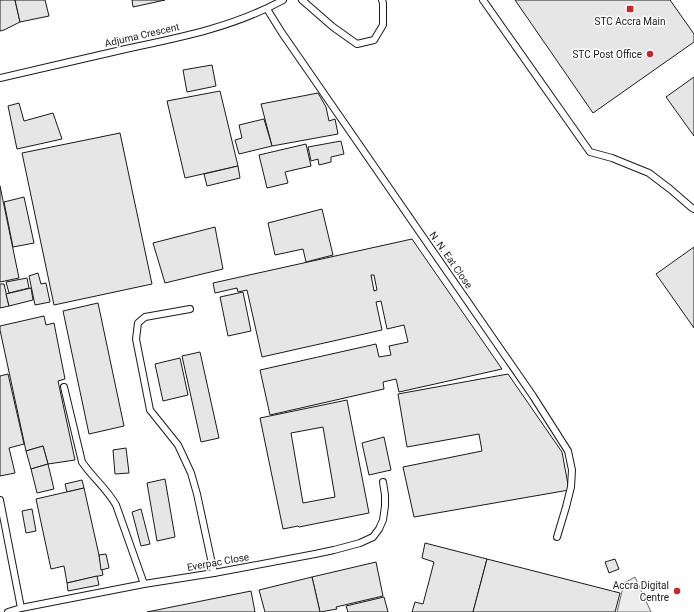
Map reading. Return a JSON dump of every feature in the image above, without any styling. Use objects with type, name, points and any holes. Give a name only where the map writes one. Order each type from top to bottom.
[{"type":"lane","name":"Adjuma Crescent","points":[[0,78],[211,29],[251,16],[283,0]]},
{"type":"lane","points":[[302,0],[333,27],[357,44],[374,40],[383,25],[382,0]]},
{"type":"lane","points":[[483,0],[590,152],[612,158],[649,173],[694,209]]},
{"type":"lane","name":"N. N. Eat Close","points":[[267,9],[286,39],[533,396],[568,451],[572,470],[571,487],[557,537]]},
{"type":"lane","points":[[190,309],[145,317],[138,323],[136,339],[150,410],[178,445],[191,473],[214,573]]},
{"type":"lane","points":[[64,387],[82,462],[87,470],[111,496],[116,505],[144,584]]},
{"type":"lane","name":"Everpac Close","points":[[8,612],[21,608],[144,584],[214,573],[334,550],[360,543],[372,537],[379,529],[385,506],[386,495],[383,482]]},
{"type":"lane","points":[[0,500],[21,608]]},
{"type":"shaded area","points":[[635,577],[651,612],[617,612],[624,583]]},
{"type":"building","points":[[0,0],[15,0],[20,22],[0,31]]},
{"type":"building","points":[[15,0],[45,0],[49,16],[20,22]]},
{"type":"building","points":[[132,0],[165,0],[133,7]]},
{"type":"building","points":[[515,0],[670,0],[694,34],[694,42],[593,113]]},
{"type":"building","points":[[212,65],[216,86],[187,92],[183,70]]},
{"type":"building","points":[[694,77],[694,136],[666,97]]},
{"type":"building","points":[[220,91],[238,166],[185,178],[167,101]]},
{"type":"building","points":[[318,93],[326,107],[329,121],[335,119],[338,134],[272,146],[261,104]]},
{"type":"building","points":[[19,103],[24,121],[53,113],[62,139],[17,149],[8,106]]},
{"type":"building","points":[[264,119],[272,146],[239,154],[235,140],[242,138],[239,125]]},
{"type":"building","points":[[120,133],[152,284],[54,305],[22,153]]},
{"type":"building","points":[[341,141],[344,154],[331,157],[331,162],[319,165],[318,159],[311,161],[308,147]]},
{"type":"building","points":[[306,144],[311,166],[285,172],[288,183],[267,188],[259,155]]},
{"type":"building","points":[[238,166],[240,178],[207,186],[204,174]]},
{"type":"building","points":[[0,186],[19,278],[0,282]]},
{"type":"building","points":[[24,197],[34,243],[13,247],[4,202]]},
{"type":"building","points":[[322,209],[333,255],[306,262],[303,249],[275,255],[268,223]]},
{"type":"building","points":[[215,227],[223,269],[165,283],[153,243]]},
{"type":"building","points":[[412,239],[502,369],[399,392],[396,379],[383,382],[384,389],[270,415],[260,370],[376,344],[379,357],[391,355],[389,346],[408,342],[404,325],[387,329],[381,301],[376,302],[382,330],[262,357],[247,290],[238,292],[237,288],[215,293],[213,283]],"holes":[[[371,275],[374,275],[377,290],[374,291]]]},
{"type":"building","points":[[694,247],[694,328],[656,274]]},
{"type":"building","points":[[38,273],[41,284],[46,283],[50,302],[35,305],[29,276]]},
{"type":"building","points":[[27,278],[29,288],[9,293],[6,282]]},
{"type":"building","points":[[0,284],[4,284],[9,306],[0,308]]},
{"type":"building","points":[[31,288],[33,300],[9,306],[6,294]]},
{"type":"building","points":[[243,292],[251,331],[228,336],[220,297]]},
{"type":"building","points":[[98,303],[124,426],[89,434],[63,311]]},
{"type":"building","points":[[44,316],[46,325],[54,323],[65,379],[58,381],[75,460],[48,464],[43,446],[26,451],[0,330],[0,326]]},
{"type":"building","points":[[200,352],[219,438],[201,442],[182,356]]},
{"type":"building","points":[[180,358],[188,395],[163,401],[155,364]]},
{"type":"building","points":[[8,374],[24,444],[9,448],[15,473],[0,476],[0,376]]},
{"type":"building","points":[[508,374],[562,452],[569,490],[414,517],[403,467],[482,451],[479,434],[407,447],[398,394]]},
{"type":"building","points":[[347,400],[369,513],[283,529],[260,418]],"holes":[[[323,427],[335,497],[303,503],[291,433]]]},
{"type":"building","points":[[384,437],[391,470],[369,475],[362,443]]},
{"type":"building","points":[[43,446],[48,464],[31,469],[26,451]]},
{"type":"building","points":[[126,448],[129,473],[115,474],[113,450]]},
{"type":"building","points":[[48,464],[54,489],[37,493],[31,469]]},
{"type":"building","points":[[165,479],[175,537],[157,541],[147,483]]},
{"type":"building","points":[[82,480],[84,488],[67,492],[65,484]]},
{"type":"building","points":[[84,488],[103,575],[67,583],[64,566],[51,569],[36,499]]},
{"type":"building","points":[[32,509],[36,531],[26,533],[22,511]]},
{"type":"building","points":[[141,509],[150,544],[141,546],[132,512]]},
{"type":"building","points":[[425,543],[487,559],[473,612],[412,612],[415,602],[423,604],[434,562],[422,558]]},
{"type":"building","points":[[106,554],[109,568],[101,570],[99,555]]},
{"type":"building","points":[[487,559],[620,593],[615,612],[473,612]]},
{"type":"building","points":[[615,559],[619,569],[609,573],[605,562]]},
{"type":"building","points":[[376,562],[383,596],[336,607],[337,609],[320,612],[312,577]]},
{"type":"building","points":[[97,576],[99,585],[68,591],[67,583]]},
{"type":"building","points":[[312,577],[320,612],[265,612],[259,590]]},
{"type":"building","points":[[251,591],[255,612],[147,612]]},
{"type":"building","points":[[384,597],[388,612],[348,612],[346,606]]},
{"type":"place","name":"STC Accra Main","points":[[630,9]]},
{"type":"place","name":"STC Post Office","points":[[650,54]]},
{"type":"place","name":"Accra Digital Centre","points":[[677,591]]}]
